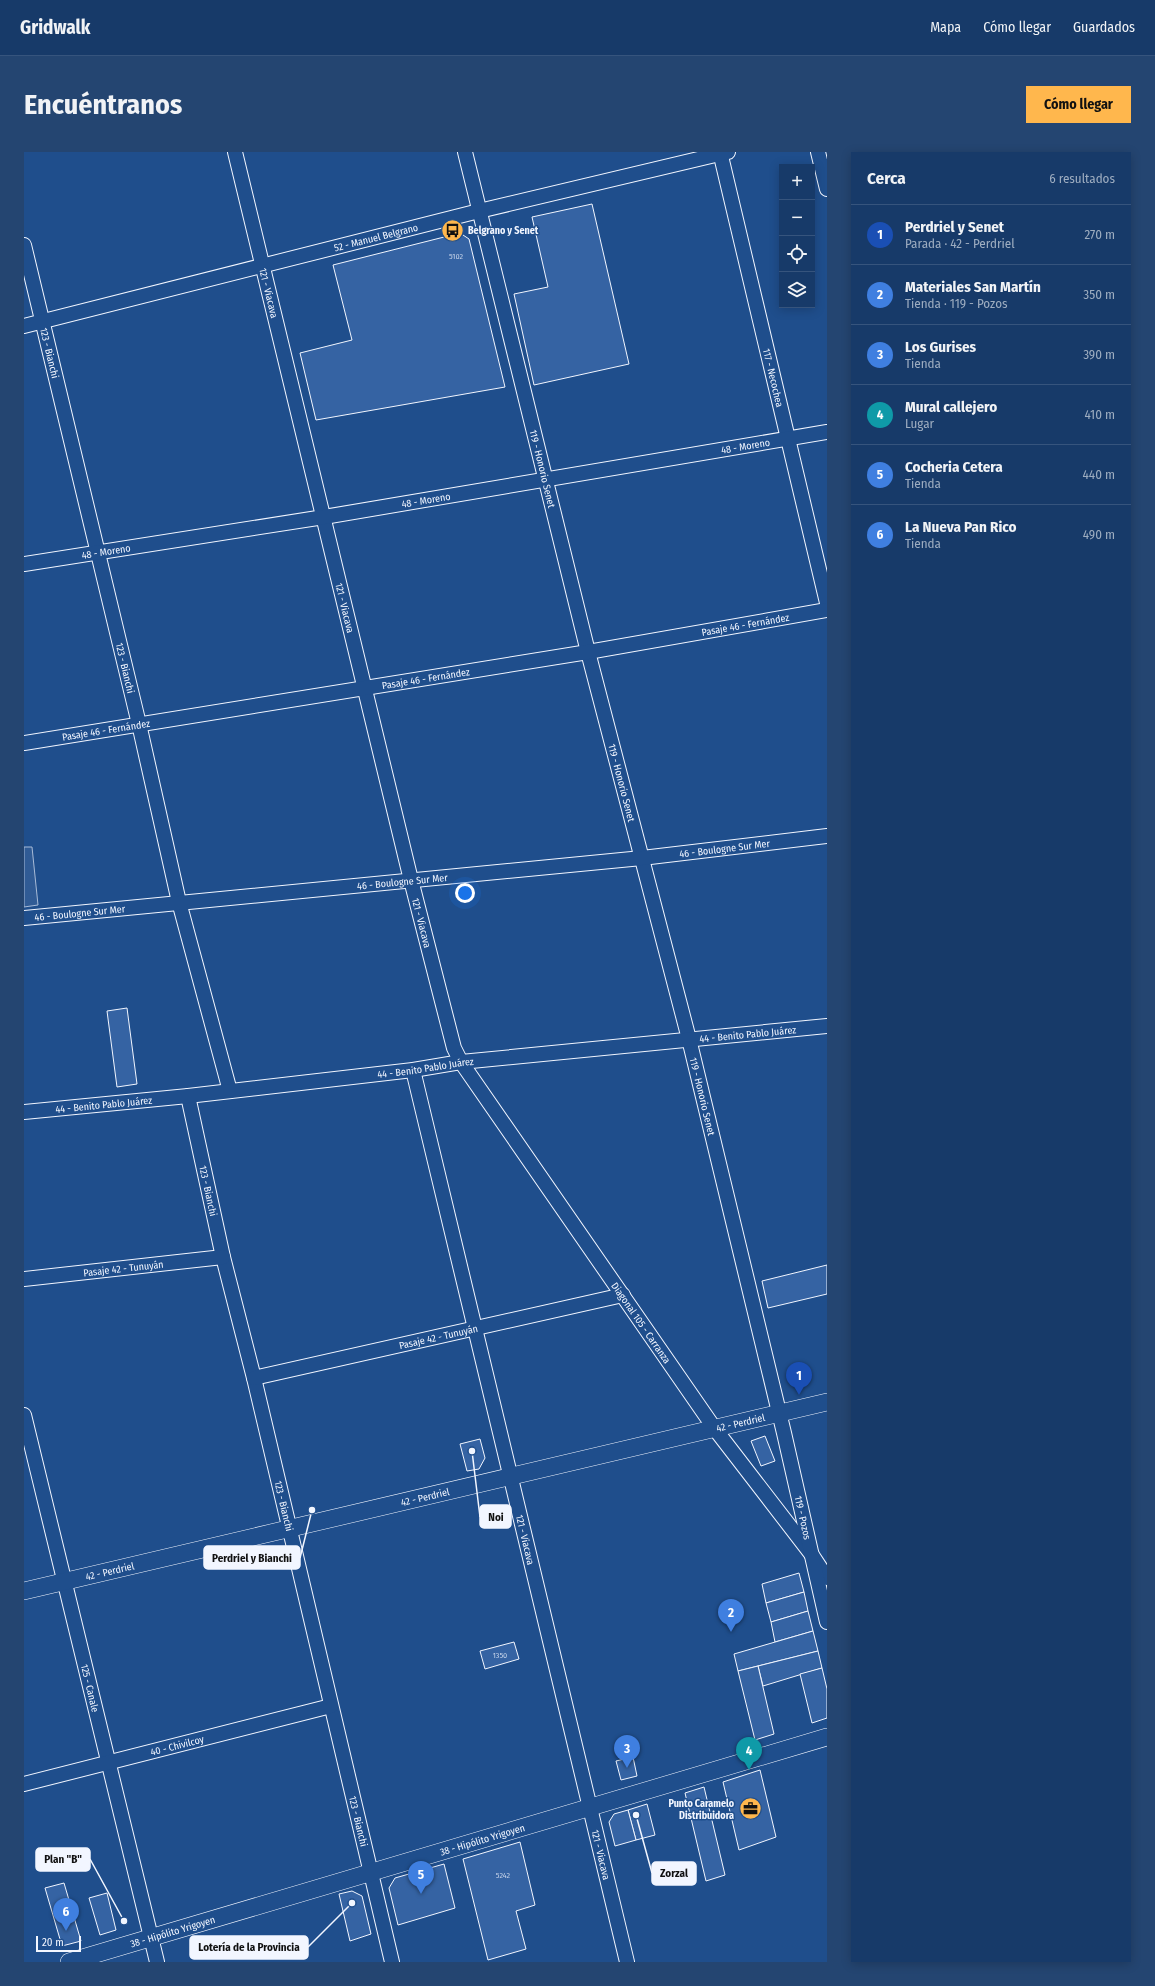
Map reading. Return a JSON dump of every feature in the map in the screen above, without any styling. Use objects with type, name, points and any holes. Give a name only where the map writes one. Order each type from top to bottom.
[{"type":"street","name":"121 - Viacava","points":[[235,152],[411,880],[454,1048],[461,1062]]},
{"type":"street","name":"119 - Honorio Senet","points":[[465,152],[544,480],[689,1039],[779,1414]]},
{"type":"street","points":[[818,152],[827,189]]},
{"type":"street","name":"52 - Manuel Belgrano","points":[[24,326],[479,212],[723,153]]},
{"type":"street","name":"117 - Necochea","points":[[723,153],[827,603]]},
{"type":"street","name":"123 - Bianchi","points":[[24,245],[139,724],[179,902],[230,1091]]},
{"type":"street","name":"48 - Moreno","points":[[24,564],[97,554],[324,517],[827,432]]},
{"type":"street","name":"Pasaje 46 - Fernández","points":[[24,743],[366,689],[827,610]]},
{"type":"street","name":"46 - Boulogne Sur Mer","points":[[24,918],[642,858],[827,836]]},
{"type":"street","name":"44 - Benito Pablo Juárez","points":[[24,1112],[188,1096],[413,1070],[461,1062],[827,1026]]},
{"type":"street","name":"Diagonal 105 - Carranza","points":[[461,1062],[715,1429],[812,1555],[827,1578]]},
{"type":"street","name":"121 - Viacava","points":[[413,1070],[627,1962]]},
{"type":"street","name":"123 - Bianchi","points":[[188,1096],[223,1256],[254,1378],[392,1962]]},
{"type":"street","name":"Pasaje 42 - Tunuyán","points":[[24,1279],[223,1256]]},
{"type":"street","name":"Pasaje 42 - Tunuyán","points":[[254,1378],[623,1295]]},
{"type":"street","name":"42 - Perdriel","points":[[24,1591],[511,1478],[827,1402]]},
{"type":"street","name":"119 - Pozos","points":[[779,1414],[827,1622]]},
{"type":"street","name":"125 - Canale","points":[[24,1415],[156,1962]]},
{"type":"street","name":"40 - Chivilcoy","points":[[24,1784],[331,1706]]},
{"type":"street","name":"38 - Hipólito Yrigoyen","points":[[69,1962],[370,1871],[827,1737]]},
{"type":"shaded area","points":[[24,847],[32,847],[38,905],[24,907]]},
{"type":"building","points":[[592,204],[629,364],[534,385],[514,294],[548,287],[532,217]]},
{"type":"building","points":[[460,233],[469,239],[505,387],[316,420],[300,353],[352,340],[333,265]]},
{"type":"building","points":[[127,1008],[137,1084],[117,1087],[107,1011]]},
{"type":"building","points":[[827,1265],[827,1294],[768,1308],[762,1281]]},
{"type":"building","points":[[765,1436],[775,1461],[761,1466],[751,1441]]},
{"type":"building","points":[[480,1439],[485,1458],[479,1469],[467,1471],[460,1444]]},
{"type":"building","points":[[799,1573],[804,1592],[766,1603],[762,1584]]},
{"type":"building","points":[[804,1592],[808,1611],[771,1622],[766,1603]]},
{"type":"building","points":[[808,1611],[813,1631],[775,1642],[771,1622]]},
{"type":"building","points":[[813,1631],[818,1651],[738,1671],[734,1654]]},
{"type":"building","points":[[514,1642],[519,1659],[485,1669],[480,1651]]},
{"type":"building","points":[[818,1651],[822,1668],[763,1686],[758,1666]]},
{"type":"building","points":[[758,1666],[774,1734],[755,1740],[738,1671]]},
{"type":"building","points":[[822,1668],[827,1689],[827,1718],[812,1723],[800,1674]]},
{"type":"building","points":[[633,1757],[637,1776],[621,1780],[616,1761]]},
{"type":"building","name":"Punto Caramelo Distribuidora","points":[[760,1770],[776,1837],[739,1850],[723,1782]]},
{"type":"building","points":[[704,1787],[725,1875],[706,1881],[685,1793]]},
{"type":"building","points":[[647,1804],[655,1835],[636,1840],[628,1810]]},
{"type":"building","points":[[628,1810],[636,1840],[615,1846],[609,1822],[614,1814]]},
{"type":"building","points":[[520,1842],[535,1905],[516,1911],[526,1949],[488,1960],[463,1859]]},
{"type":"building","points":[[444,1864],[455,1908],[398,1925],[389,1888],[395,1878]]},
{"type":"building","points":[[64,1883],[81,1941],[62,1946],[45,1888]]},
{"type":"building","points":[[352,1891],[362,1896],[371,1934],[350,1941],[339,1894]]},
{"type":"building","points":[[107,1893],[116,1930],[100,1935],[89,1898]]},
{"type":"place","name":"Belgrano y Senet","points":[[452,230]]},
{"type":"place","name":"Perdriel y Senet","points":[[799,1395]]},
{"type":"place","name":"Noi","points":[[472,1451]]},
{"type":"place","name":"Perdriel y Bianchi","points":[[312,1510]]},
{"type":"place","name":"Materiales San Martín","points":[[731,1632]]},
{"type":"place","name":"Los Gurises","points":[[627,1768]]},
{"type":"place","name":"Mural callejero","points":[[749,1770]]},
{"type":"place","name":"Punto Caramelo Distribuidora","points":[[750,1809]]},
{"type":"place","name":"Zorzal","points":[[636,1815]]},
{"type":"place","name":"Cocheria Cetera","points":[[421,1894]]},
{"type":"place","name":"Lotería de la Provincia","points":[[352,1903]]},
{"type":"place","name":"Plan \"B\"","points":[[124,1921]]},
{"type":"place","name":"La Nueva Pan Rico","points":[[66,1931]]}]
